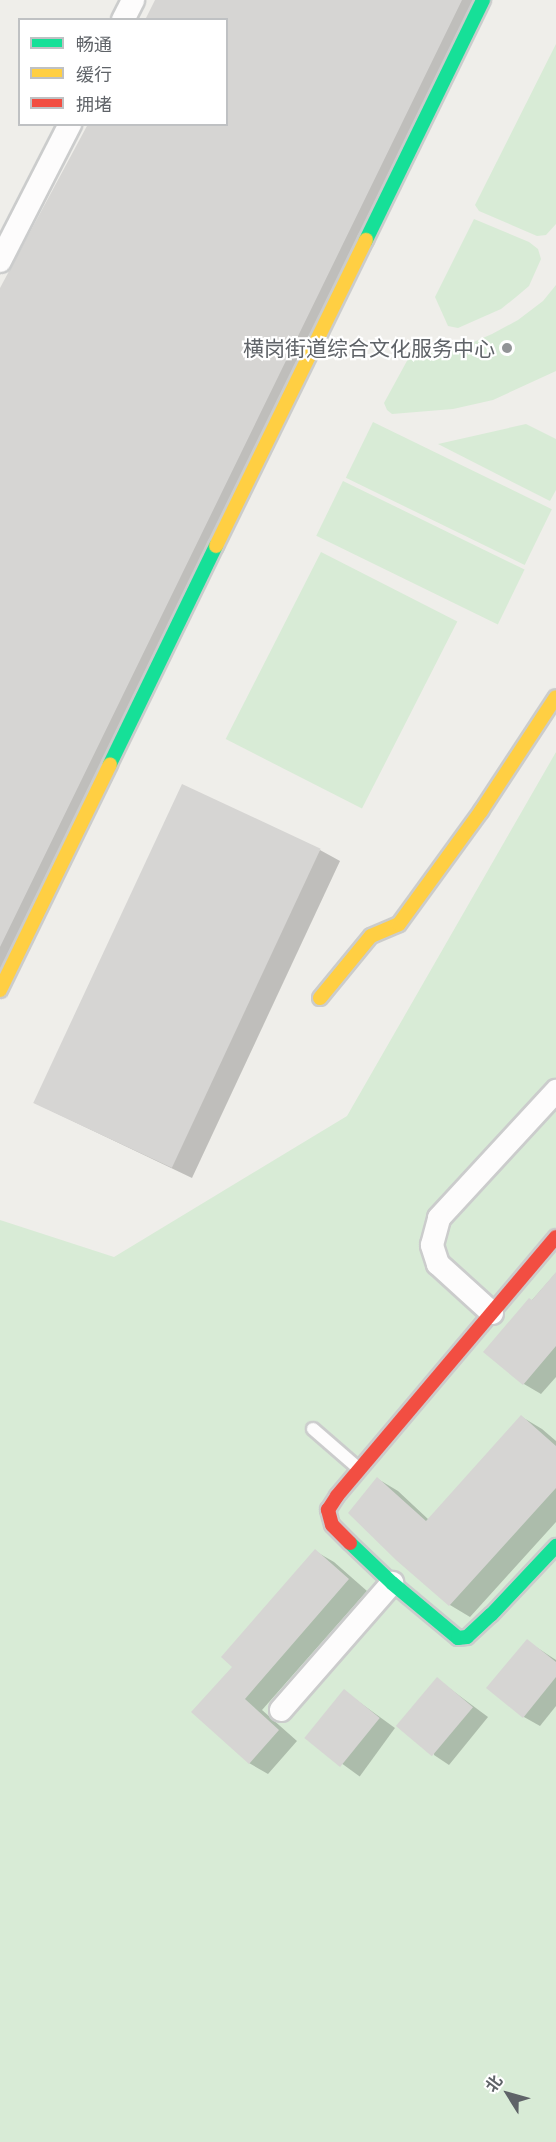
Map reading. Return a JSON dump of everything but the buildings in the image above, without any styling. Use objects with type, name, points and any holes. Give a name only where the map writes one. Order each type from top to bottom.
[{"type":"street","points":[[124,18],[133,0]]},
{"type":"street","points":[[0,990],[483,0]]},
{"type":"street","points":[[0,261],[68,126]]},
{"type":"street","points":[[320,998],[371,936],[399,924],[481,812],[556,697]]},
{"type":"street","points":[[492,1313],[438,1264],[432,1245],[439,1218],[556,1091]]},
{"type":"street","points":[[556,1237],[359,1469],[328,1510],[332,1525],[392,1583],[458,1638],[467,1637],[492,1615],[556,1546]]},
{"type":"street","points":[[281,1710],[392,1583]]},
{"type":"lane","points":[[313,1429],[359,1469]]},
{"type":"green space","points":[[556,44],[556,224],[546,235],[537,236],[479,211],[475,205]]},
{"type":"green space","name":"横岗街道综合文化服务中心","points":[[474,219],[529,242],[538,249],[541,259],[529,286],[516,297],[501,309],[458,328],[448,326],[435,297]]},
{"type":"green space","name":"横岗街道综合文化服务中心","points":[[556,285],[556,371],[493,400],[453,409],[392,414],[387,410],[384,403],[408,359],[469,344],[492,334],[518,320],[543,301]]},
{"type":"green space","points":[[373,422],[552,509],[525,565],[346,478]]},
{"type":"green space","points":[[526,424],[556,439],[556,490],[550,501],[438,444]]},
{"type":"green space","points":[[343,481],[525,570],[498,624],[316,536]]},
{"type":"green space","points":[[321,552],[457,621],[362,809],[226,739]]},
{"type":"green space","points":[[556,752],[556,2142],[0,2142],[0,1220],[114,1257],[347,1116]]},
{"type":"traffic: fast","points":[[366,240],[483,0]]},
{"type":"traffic: fast","points":[[110,764],[216,546]]},
{"type":"traffic: fast","points":[[350,1543],[392,1583],[458,1638],[467,1637],[491,1615],[556,1546]]},
{"type":"traffic: slow","points":[[216,546],[366,240]]},
{"type":"traffic: slow","points":[[320,998],[371,936],[399,924],[481,811],[556,697]]},
{"type":"traffic: slow","points":[[0,990],[110,764]]},
{"type":"traffic: jam","points":[[350,1543],[332,1525],[328,1510],[337,1496],[556,1237]]},
{"type":"place","name":"横岗街道综合文化服务中心","points":[[507,348]]}]
